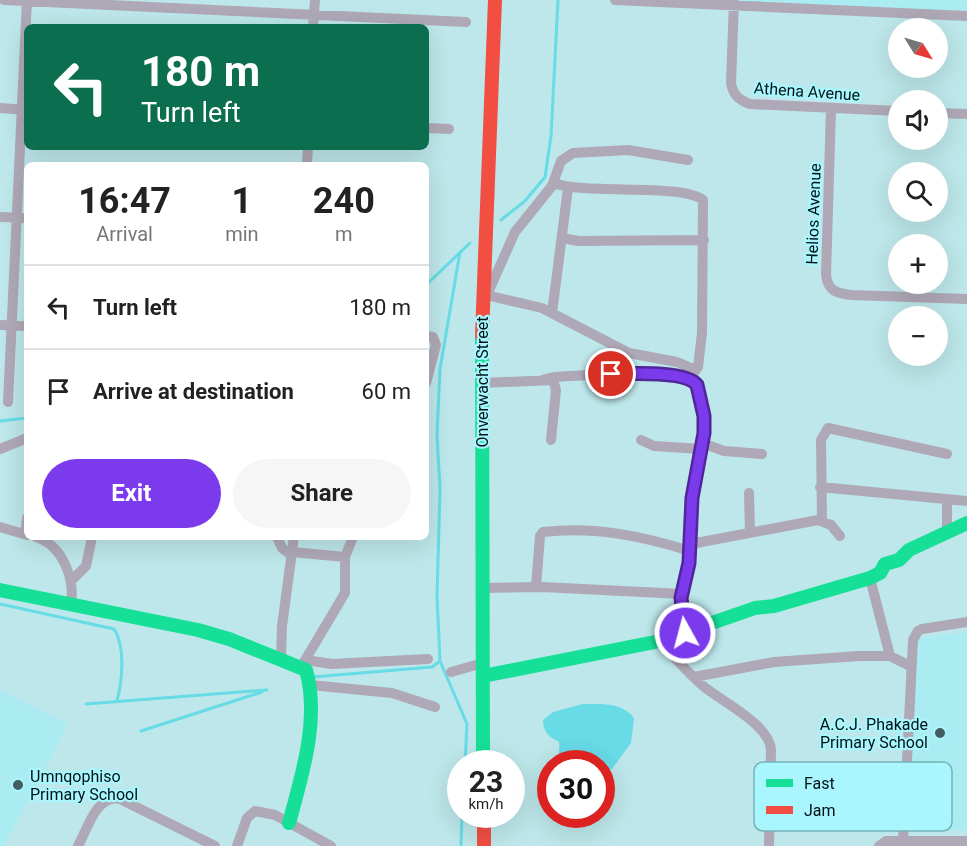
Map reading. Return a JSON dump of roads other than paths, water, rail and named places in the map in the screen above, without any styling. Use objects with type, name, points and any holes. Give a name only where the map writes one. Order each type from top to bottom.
[{"type":"street","points":[[4,0],[466,22]]},
{"type":"street","points":[[313,24],[315,0]]},
{"type":"street","name":"Onverwacht Street","points":[[483,750],[482,383],[495,0]]},
{"type":"street","points":[[615,0],[733,3],[967,16]]},
{"type":"street","points":[[27,1],[27,24]]},
{"type":"street","name":"Athena Avenue","points":[[733,3],[731,83],[732,90],[739,99],[750,104],[888,111]]},
{"type":"street","points":[[0,108],[24,110]]},
{"type":"street","name":"Helios Avenue","points":[[831,109],[826,274],[830,288],[834,292],[851,295],[967,299]]},
{"type":"street","points":[[948,113],[967,114]]},
{"type":"street","points":[[429,128],[449,129]]},
{"type":"street","points":[[9,402],[12,325],[22,218],[24,146]]},
{"type":"street","points":[[685,633],[683,594],[690,548],[692,498],[704,416],[693,375],[677,362],[635,356],[552,313],[484,295],[515,232],[553,183],[561,161],[573,153],[628,150],[688,160]]},
{"type":"street","points":[[553,183],[568,188],[630,189],[699,197],[703,200],[702,333],[693,375]]},
{"type":"street","points":[[552,313],[568,188]]},
{"type":"street","points":[[0,217],[22,218]]},
{"type":"street","points":[[562,238],[578,241],[704,240]]},
{"type":"street","points":[[0,325],[24,326]]},
{"type":"street","points":[[429,336],[432,337],[436,345],[429,372]]},
{"type":"street","points":[[542,380],[554,377],[693,375]]},
{"type":"street","points":[[482,383],[553,380],[556,385],[551,440]]},
{"type":"street","points":[[840,536],[822,520],[821,440],[828,428],[947,454]]},
{"type":"street","points":[[0,448],[24,439]]},
{"type":"street","points":[[641,440],[654,446],[701,446],[724,451],[762,454]]},
{"type":"street","points":[[820,487],[967,501]]},
{"type":"street","points":[[748,493],[750,531]]},
{"type":"street","points":[[946,499],[947,532]]},
{"type":"street","points":[[537,587],[540,536],[543,532],[602,531],[690,548],[750,531],[822,520]]},
{"type":"street","points":[[451,672],[660,641],[755,608],[774,606],[870,578],[880,573],[885,564],[899,560],[909,550],[967,523]]},
{"type":"street","points":[[0,526],[24,533]]},
{"type":"street","points":[[42,540],[50,543],[63,561],[71,581],[70,603]]},
{"type":"street","points":[[71,581],[86,566],[91,540]]},
{"type":"street","points":[[278,540],[283,550],[292,554],[345,557]]},
{"type":"street","points":[[281,658],[282,626],[294,540]]},
{"type":"street","points":[[303,663],[345,593],[345,557],[352,540]]},
{"type":"street","points":[[870,578],[890,656]]},
{"type":"street","points":[[483,588],[537,587],[683,594]]},
{"type":"street","points":[[0,590],[198,630],[281,658],[303,663],[332,664],[428,659]]},
{"type":"street","points":[[906,762],[910,666],[912,648],[918,632],[967,622]]},
{"type":"street","points":[[660,641],[694,677],[760,729],[771,744],[771,762]]},
{"type":"street","points":[[694,677],[774,662],[890,656],[910,666]]},
{"type":"street","points":[[289,824],[306,750],[310,685],[303,663]]},
{"type":"street","points":[[310,685],[392,693],[435,707]]},
{"type":"street","points":[[78,846],[99,806],[112,798],[214,846]]},
{"type":"street","points":[[237,846],[253,812],[275,815],[331,846]]},
{"type":"street","points":[[484,828],[484,846]]},
{"type":"street","points":[[769,831],[769,846]]},
{"type":"street","points":[[903,831],[903,841]]},
{"type":"street","points":[[879,846],[886,841],[967,842]]},
{"type":"waterway","points":[[501,220],[525,201],[545,177],[551,136],[558,0]]},
{"type":"waterway","points":[[429,282],[470,243]]},
{"type":"waterway","points":[[313,677],[432,667],[440,661],[437,597],[440,489],[437,435],[440,369],[460,252]]},
{"type":"waterway","points":[[0,421],[24,418]]},
{"type":"waterway","points":[[0,604],[114,629],[122,655],[117,701]]},
{"type":"waterway","points":[[440,661],[467,724],[466,750]]},
{"type":"waterway","points":[[86,704],[267,690]]},
{"type":"waterway","points":[[141,731],[262,692]]},
{"type":"waterway","points":[[461,846],[462,828]]},
{"type":"place","name":"A.C.J. Phakade Primary School","points":[[940,733]]},
{"type":"place","name":"Umnqophiso Primary School","points":[[18,785]]}]
